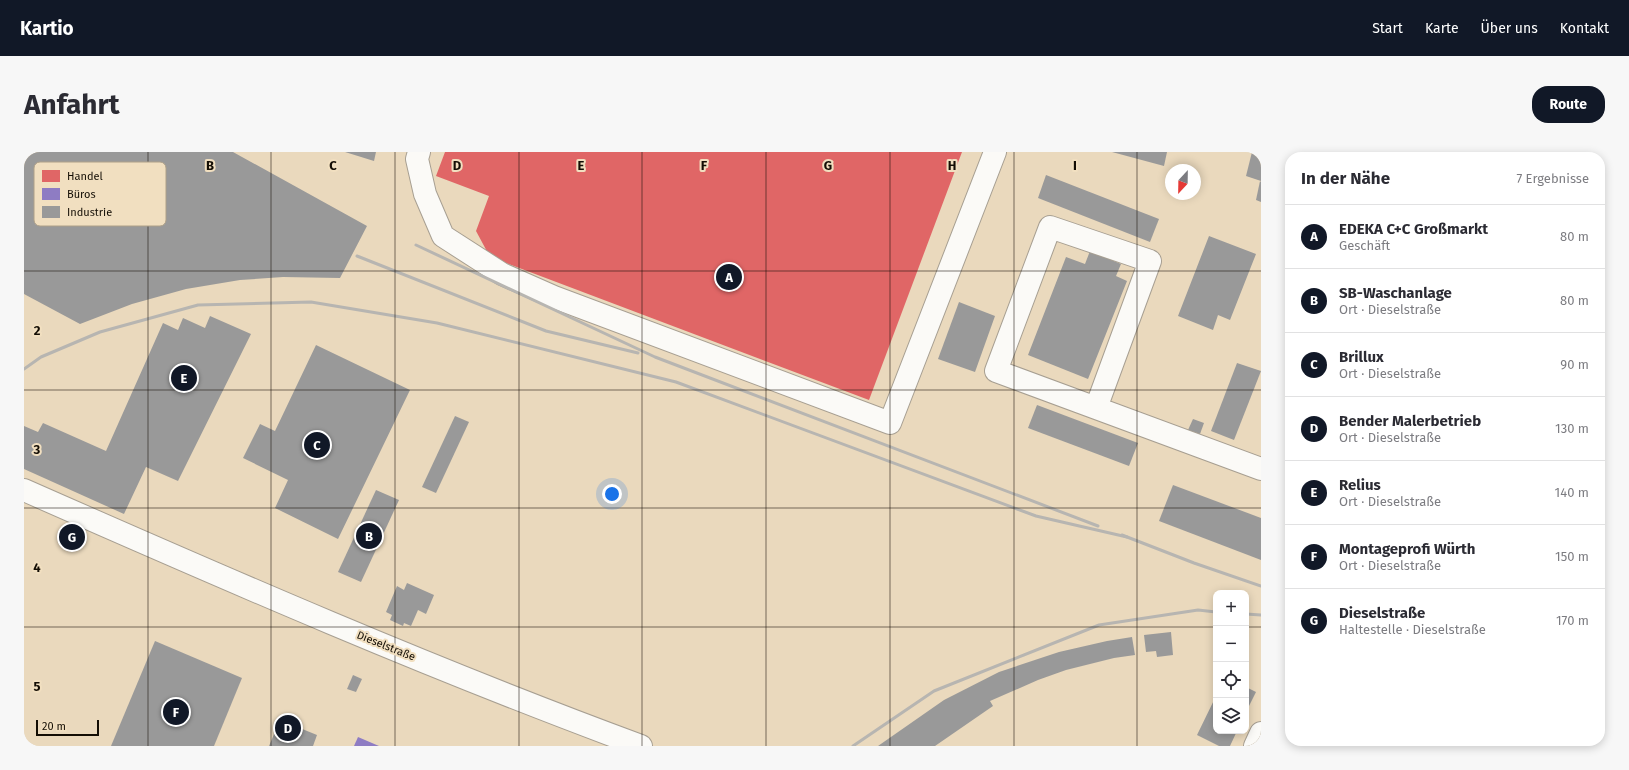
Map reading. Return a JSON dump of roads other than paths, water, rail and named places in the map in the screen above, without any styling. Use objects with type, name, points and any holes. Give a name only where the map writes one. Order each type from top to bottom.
[{"type":"street","points":[[419,152],[417,159],[424,194],[443,236],[502,274],[554,297],[890,423],[995,152]]},
{"type":"street","points":[[1096,408],[1150,261],[1050,227],[996,372],[1261,469]]},
{"type":"street","name":"Dieselstraße","points":[[24,490],[301,611],[546,711],[641,746]]},
{"type":"street","points":[[1255,746],[1261,733]]},
{"type":"railway","points":[[416,245],[655,357],[1098,526]]},
{"type":"railway","points":[[357,256],[546,331],[638,353]]},
{"type":"railway","points":[[24,369],[41,357],[100,332],[198,305],[311,302],[437,323],[676,382],[1036,516],[1127,537]]},
{"type":"railway","points":[[1122,535],[1194,563],[1261,586]]},
{"type":"railway","points":[[853,746],[934,691],[1099,625],[1198,610],[1213,612]]},
{"type":"railway","points":[[1249,614],[1261,615]]},
{"type":"place","name":"EDEKA C+C Großmarkt","points":[[729,277]]},
{"type":"place","name":"Relius","points":[[184,378]]},
{"type":"place","name":"Brillux","points":[[317,445]]},
{"type":"place","name":"SB-Waschanlage","points":[[369,536]]},
{"type":"place","name":"Dieselstraße","points":[[72,537]]},
{"type":"place","name":"Montageprofi Würth","points":[[176,712]]},
{"type":"place","name":"Bender Malerbetrieb","points":[[288,728]]}]
